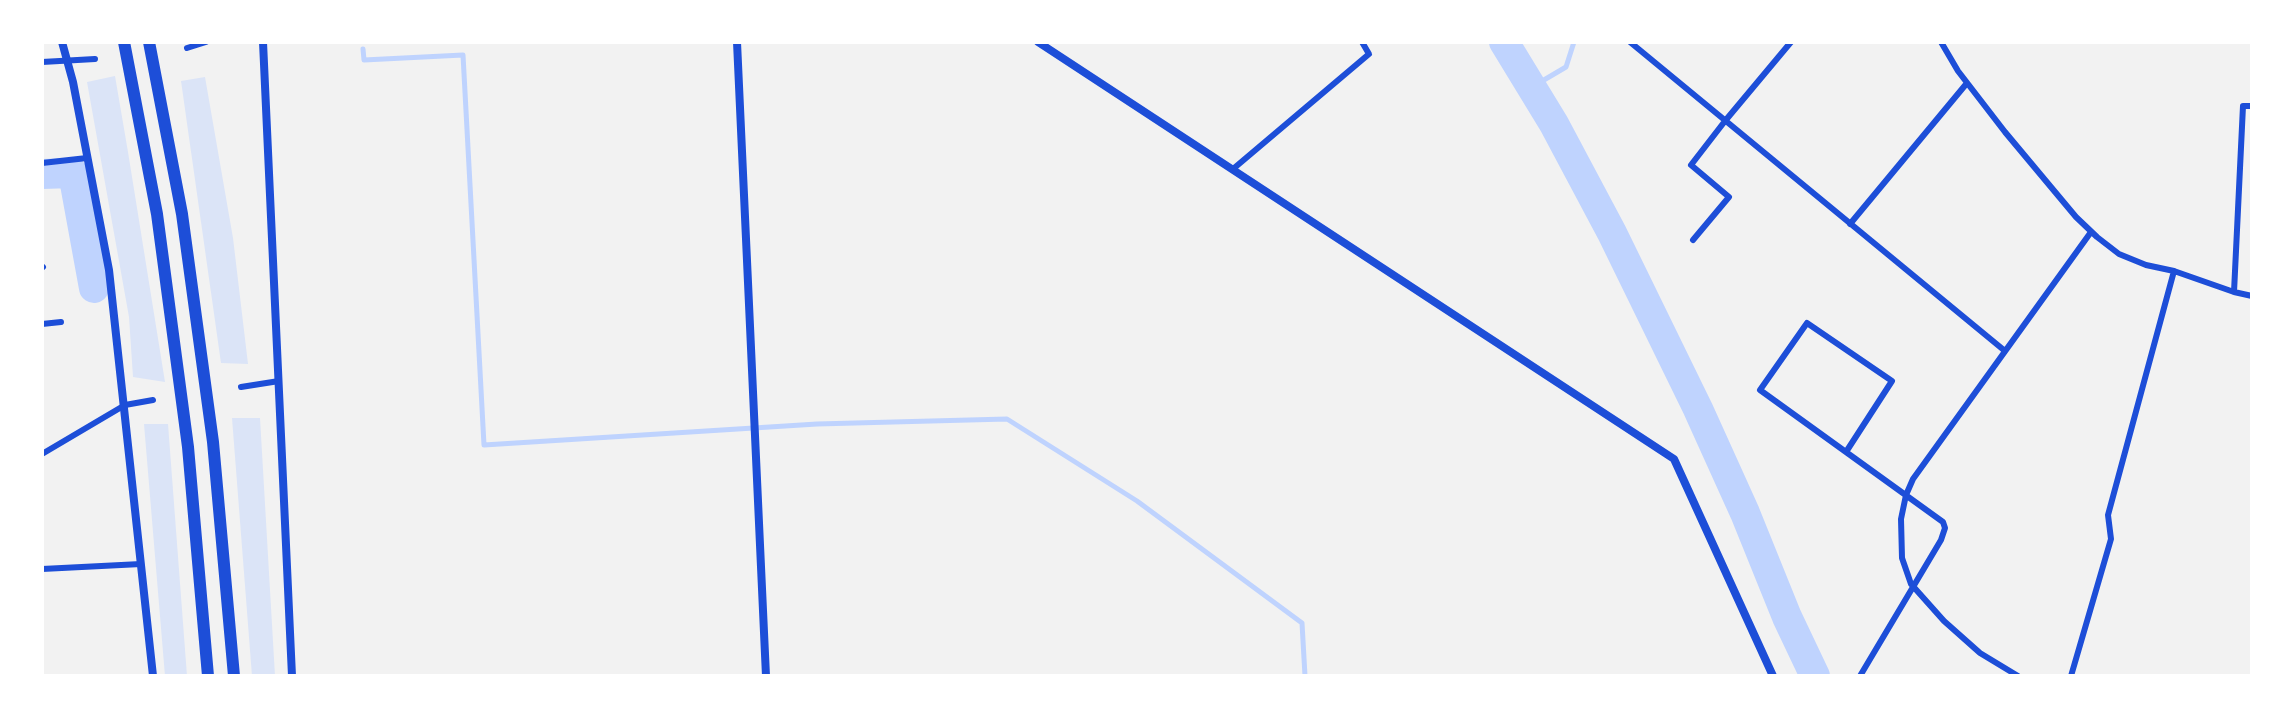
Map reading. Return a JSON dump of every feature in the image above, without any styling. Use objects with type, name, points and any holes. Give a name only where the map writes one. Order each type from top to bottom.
[{"type":"highway","points":[[124,42],[157,214],[187,435],[208,676]]},
{"type":"highway","points":[[149,42],[182,214],[210,419],[234,676]]},
{"type":"street","points":[[62,42],[109,270],[153,676]]},
{"type":"street","points":[[186,48],[206,42]]},
{"type":"street","points":[[263,42],[292,676]]},
{"type":"street","points":[[737,42],[766,676]]},
{"type":"street","points":[[1038,42],[1674,459],[1773,676]]},
{"type":"street","points":[[1233,170],[1369,54],[1362,42]]},
{"type":"street","points":[[1630,42],[2006,351]]},
{"type":"street","points":[[1694,240],[1729,197],[1692,165],[1725,121],[1791,42]]},
{"type":"street","points":[[1941,42],[1967,84],[2076,217],[2091,232],[2119,254],[2146,265],[2174,271],[2252,296]]},
{"type":"street","points":[[42,62],[95,59]]},
{"type":"street","points":[[1850,224],[1967,84]]},
{"type":"street","points":[[2234,292],[2243,106],[2252,106]]},
{"type":"street","points":[[42,163],[87,158]]},
{"type":"street","points":[[2018,676],[1980,653],[1944,621],[1914,587],[1902,558],[1901,519],[1906,495],[1914,479],[2091,232]]},
{"type":"street","points":[[2072,676],[2111,539],[2108,515],[2174,271]]},
{"type":"street","points":[[42,324],[61,322]]},
{"type":"street","points":[[1846,452],[1892,381],[1807,323],[1760,390],[1943,522],[1945,528],[1941,540],[1860,676]]},
{"type":"street","points":[[241,387],[279,381]]},
{"type":"street","points":[[42,454],[125,405],[153,400]]},
{"type":"street","points":[[42,569],[141,564]]},
{"type":"shaded area","points":[[115,76],[165,382],[133,377],[129,317],[87,82]]},
{"type":"shaded area","points":[[205,77],[233,238],[248,364],[221,363],[181,81]]},
{"type":"shaded area","points":[[232,418],[260,418],[275,676],[252,676]]},
{"type":"shaded area","points":[[144,424],[168,424],[187,676],[165,676]]},
{"type":"waterway","points":[[1504,42],[1554,124],[1612,233],[1698,409],[1745,513],[1787,617],[1815,676]]},
{"type":"waterway","points":[[1532,87],[1566,67],[1574,42]]},
{"type":"waterway","points":[[363,49],[364,60],[463,55],[484,445],[817,424],[1007,419],[1137,501],[1302,623],[1305,676]]},
{"type":"waterway","points":[[42,174],[73,173],[94,288]]}]
